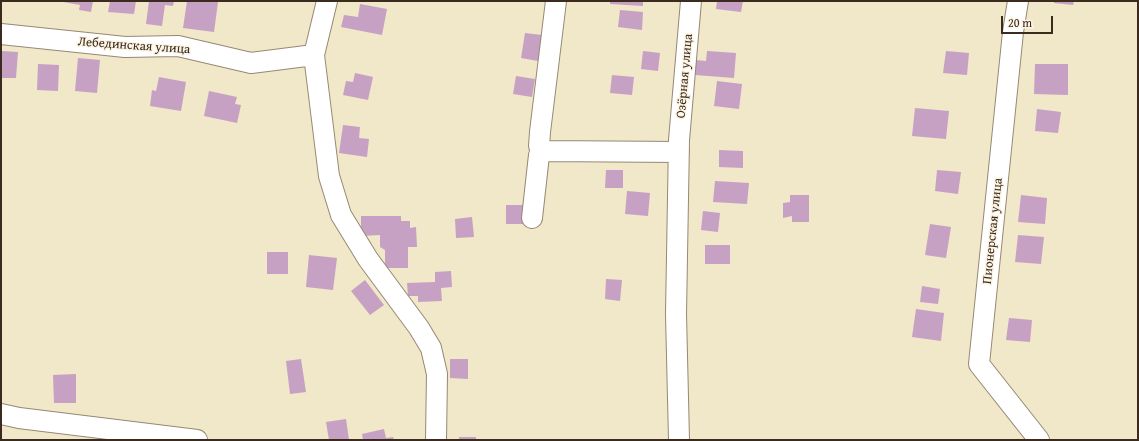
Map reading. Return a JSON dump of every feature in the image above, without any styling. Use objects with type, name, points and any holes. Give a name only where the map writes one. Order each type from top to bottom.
[{"type":"street","points":[[327,1],[314,55],[329,176],[341,215],[368,260],[419,328],[431,348],[437,374],[436,440]]},
{"type":"street","points":[[543,151],[539,146],[540,132],[556,1]]},
{"type":"street","name":"Озёрная улица","points":[[679,440],[676,314],[679,152],[691,1]]},
{"type":"street","name":"Пионерская улица","points":[[1018,1],[1013,32],[979,364],[1039,440]]},
{"type":"street","name":"Лебединская улица","points":[[1,34],[125,47],[178,46],[251,63],[314,55]]},
{"type":"street","points":[[532,218],[539,155],[543,151],[679,152]]},
{"type":"street","points":[[1,414],[19,418],[197,440]]},
{"type":"building","points":[[63,1],[93,1],[91,12],[79,10],[80,5]]},
{"type":"building","points":[[110,1],[136,1],[134,14],[108,12]]},
{"type":"building","points":[[149,1],[174,1],[173,6],[165,5],[162,26],[146,24]]},
{"type":"building","points":[[187,1],[218,2],[214,32],[183,28]]},
{"type":"building","points":[[610,1],[643,1],[643,6],[610,4]]},
{"type":"building","points":[[717,1],[743,1],[741,12],[716,9]]},
{"type":"building","points":[[1054,1],[1074,1],[1073,5],[1054,3]]},
{"type":"building","points":[[360,4],[387,9],[382,35],[341,27],[344,15],[358,17]]},
{"type":"building","points":[[620,10],[643,12],[642,30],[618,27]]},
{"type":"building","points":[[525,33],[542,35],[538,61],[521,58]]},
{"type":"building","points":[[1,51],[18,52],[16,78],[1,78]]},
{"type":"building","points":[[643,51],[660,53],[658,71],[641,69]]},
{"type":"building","points":[[707,51],[736,53],[734,78],[695,75],[696,60],[706,61]]},
{"type":"building","points":[[946,51],[969,53],[967,75],[943,73]]},
{"type":"building","points":[[78,58],[100,60],[97,93],[75,91]]},
{"type":"building","points":[[38,64],[59,65],[58,91],[37,90]]},
{"type":"building","points":[[1035,64],[1068,64],[1068,95],[1034,94]]},
{"type":"building","points":[[355,73],[373,77],[368,100],[343,95],[346,81],[353,82]]},
{"type":"building","points":[[612,75],[634,77],[632,95],[610,93]]},
{"type":"building","points":[[516,76],[535,79],[532,97],[513,94]]},
{"type":"building","points":[[159,77],[186,82],[181,111],[150,106],[152,90],[156,91]]},
{"type":"building","points":[[717,81],[742,84],[739,109],[714,106]]},
{"type":"building","points":[[209,91],[237,97],[235,104],[241,105],[237,123],[204,116]]},
{"type":"building","points":[[915,108],[949,111],[946,139],[912,136]]},
{"type":"building","points":[[1037,109],[1061,112],[1058,133],[1035,131]]},
{"type":"building","points":[[343,125],[360,127],[359,138],[369,139],[367,157],[339,153]]},
{"type":"building","points":[[719,150],[743,151],[743,168],[719,167]]},
{"type":"building","points":[[606,170],[623,170],[623,188],[605,188]]},
{"type":"building","points":[[937,170],[961,172],[958,194],[935,191]]},
{"type":"building","points":[[715,181],[749,183],[747,204],[713,202]]},
{"type":"building","points":[[627,191],[650,193],[648,216],[625,214]]},
{"type":"building","points":[[790,195],[809,195],[809,222],[792,222],[792,216],[783,218],[783,203],[790,202]]},
{"type":"building","points":[[1021,195],[1047,198],[1045,224],[1018,222]]},
{"type":"building","points":[[506,205],[524,205],[524,224],[506,224]]},
{"type":"building","points":[[703,211],[720,213],[718,232],[701,230]]},
{"type":"building","points":[[361,216],[401,216],[401,221],[410,221],[410,228],[416,227],[417,247],[408,247],[408,268],[385,268],[385,250],[380,247],[380,235],[361,236]]},
{"type":"building","points":[[472,217],[474,237],[456,238],[455,219]]},
{"type":"building","points":[[930,224],[951,227],[946,258],[925,255]]},
{"type":"building","points":[[1018,235],[1044,237],[1041,264],[1015,262]]},
{"type":"building","points":[[705,245],[730,245],[730,264],[705,264]]},
{"type":"building","points":[[267,252],[288,252],[288,274],[267,274]]},
{"type":"building","points":[[309,255],[337,258],[333,290],[306,287]]},
{"type":"building","points":[[451,271],[452,287],[441,288],[442,301],[418,302],[418,296],[408,296],[407,283],[435,282],[435,272]]},
{"type":"building","points":[[606,279],[622,280],[620,301],[605,299]]},
{"type":"building","points":[[365,280],[384,305],[370,315],[351,291]]},
{"type":"building","points":[[922,286],[940,289],[938,304],[920,302]]},
{"type":"building","points":[[916,309],[944,313],[941,341],[912,337]]},
{"type":"building","points":[[1009,318],[1032,320],[1030,342],[1006,340]]},
{"type":"building","points":[[301,359],[306,392],[290,394],[286,361]]},
{"type":"building","points":[[450,359],[468,359],[468,379],[450,378]]},
{"type":"building","points":[[76,374],[76,403],[54,403],[53,375]]},
{"type":"building","points":[[346,419],[349,440],[329,440],[326,422]]},
{"type":"building","points":[[384,429],[386,438],[393,437],[394,440],[363,440],[362,434]]},
{"type":"building","points":[[459,437],[476,437],[476,440],[459,440]]}]
